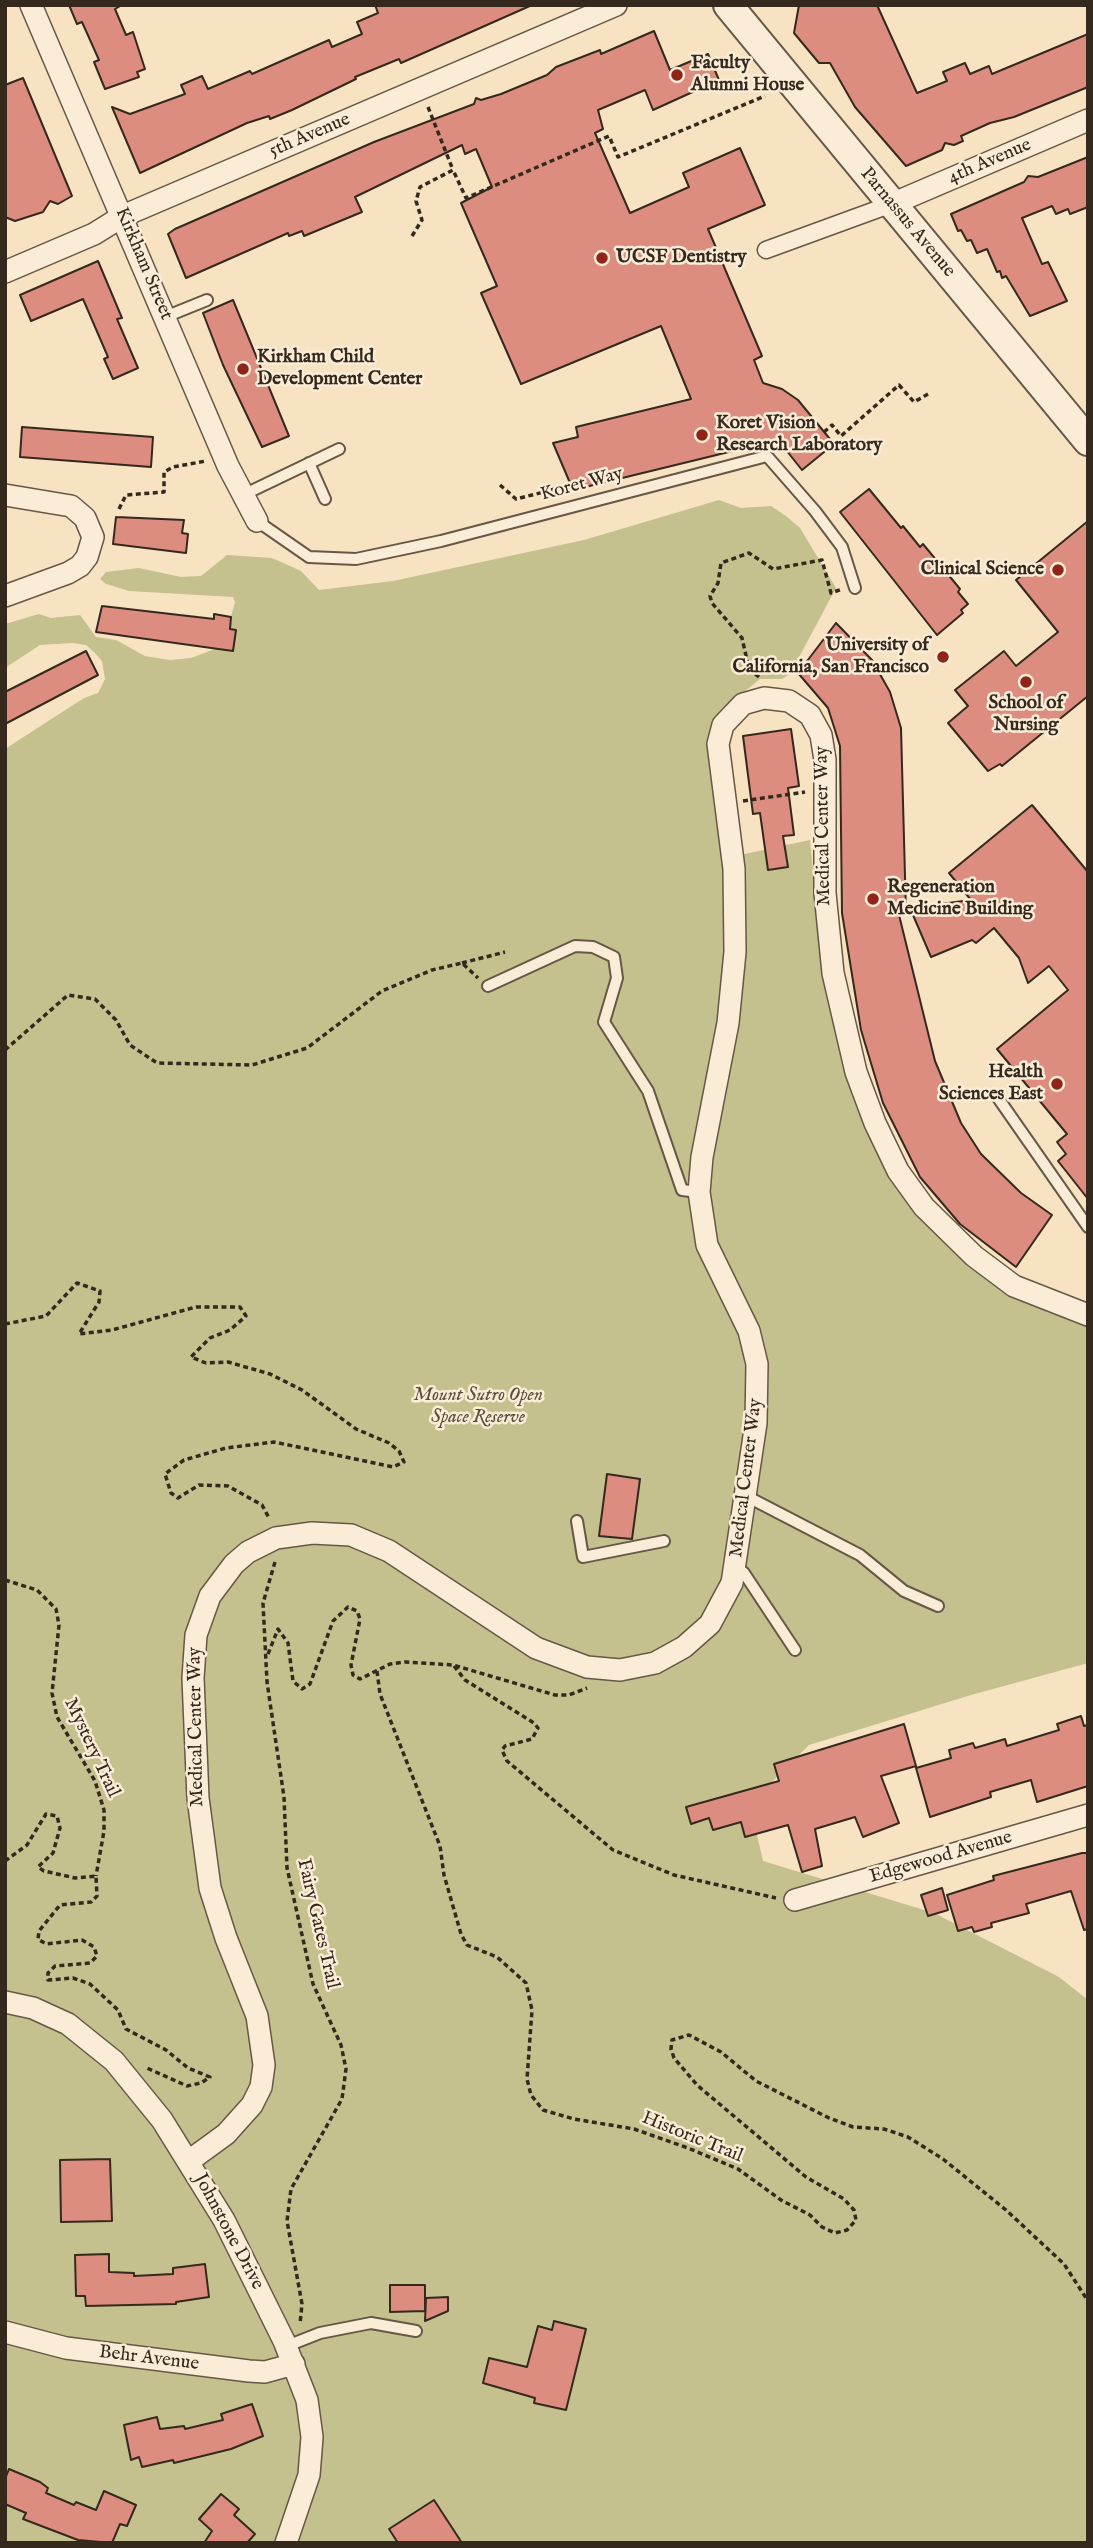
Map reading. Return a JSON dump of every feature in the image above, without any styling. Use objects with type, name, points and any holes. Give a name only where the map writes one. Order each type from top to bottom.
[{"type":"street","name":"Kirkham Street","points":[[31,5],[165,317],[257,522]]},
{"type":"street","name":"5th Avenue","points":[[5,272],[94,234],[123,216],[616,5]]},
{"type":"street","name":"Parnassus Avenue","points":[[728,5],[1088,441]]},
{"type":"street","name":"4th Avenue","points":[[892,204],[1088,120]]},
{"type":"street","points":[[766,250],[892,204]]},
{"type":"street","points":[[5,495],[71,506],[85,518],[93,537],[88,557],[80,566],[5,596]]},
{"type":"street","name":"Medical Center Way","points":[[189,2161],[226,2134],[252,2105],[261,2087],[264,2065],[257,2017],[218,1915],[205,1859],[195,1751],[193,1668],[196,1635],[211,1596],[234,1564],[248,1552],[276,1538],[331,1533],[370,1542],[536,1648],[570,1663],[604,1670],[639,1668],[684,1647],[720,1610],[732,1583],[758,1404],[757,1364],[749,1331],[707,1245],[702,1227],[699,1192],[734,973],[736,891],[718,754],[723,725],[743,705],[753,700],[775,698],[801,707],[817,725],[824,748],[824,872],[829,949],[856,1072],[886,1147],[924,1207],[974,1256],[1034,1296],[1088,1315]]},
{"type":"street","name":"Edgewood Avenue","points":[[795,1900],[1088,1815]]},
{"type":"street","name":"Johnstone Drive","points":[[5,2002],[33,2008],[68,2024],[114,2061],[146,2099],[189,2161],[224,2220],[289,2350],[307,2400],[312,2455],[304,2495],[286,2543]]},
{"type":"street","name":"Behr Avenue","points":[[5,2332],[66,2348],[249,2371],[265,2372],[289,2350]]},
{"type":"lane","points":[[165,317],[207,300]]},
{"type":"lane","points":[[243,495],[339,449]]},
{"type":"lane","name":"Koret Way","points":[[257,522],[309,557],[356,559],[441,541],[767,456],[842,547],[855,588]]},
{"type":"lane","points":[[309,463],[325,499]]},
{"type":"lane","points":[[488,986],[575,946],[593,947],[614,957],[617,978],[604,1022],[648,1091],[682,1190],[699,1192]]},
{"type":"lane","points":[[996,1095],[1088,1227]]},
{"type":"lane","points":[[746,1496],[860,1555],[904,1591],[938,1606]]},
{"type":"lane","points":[[578,1521],[583,1557],[664,1541]]},
{"type":"lane","points":[[736,1566],[744,1573],[795,1650]]},
{"type":"lane","points":[[289,2350],[320,2333],[371,2323],[416,2330]]},
{"type":"path","points":[[421,89],[466,198],[609,136],[618,157],[765,96]]},
{"type":"path","points":[[412,236],[422,220],[416,201],[420,187],[453,170]]},
{"type":"path","points":[[824,432],[832,425],[841,436],[899,385],[914,402],[928,394]]},
{"type":"path","points":[[119,509],[126,495],[164,492],[164,472],[173,467],[199,465]]},
{"type":"path","points":[[500,485],[516,499],[544,492]]},
{"type":"path","points":[[551,490],[563,487]]},
{"type":"path","points":[[775,698],[749,669],[742,638],[712,603],[710,596],[718,583],[721,563],[749,553],[773,569],[822,560],[828,583]]},
{"type":"path","points":[[724,803],[825,790]]},
{"type":"path","points":[[5,1050],[68,995],[95,999],[116,1020],[130,1045],[157,1063],[252,1065],[307,1048],[382,991],[432,970],[505,952]]},
{"type":"path","points":[[462,963],[488,986]]},
{"type":"path","points":[[5,1324],[46,1316],[77,1283],[100,1291],[99,1302],[79,1334],[112,1330],[197,1307],[240,1307],[246,1316],[230,1330],[210,1338],[191,1357],[206,1363],[228,1362],[270,1374],[302,1390],[355,1429],[389,1443],[399,1451],[404,1462],[393,1467],[274,1442],[226,1448],[184,1460],[165,1474],[171,1493],[178,1498],[199,1485],[240,1490],[262,1505],[276,1538]]},
{"type":"path","name":"Fairy Gates Trail","points":[[276,1538],[279,1550],[263,1603],[268,1656],[267,1682],[284,1797],[287,1868],[313,1984],[341,2045],[346,2069],[342,2099],[291,2189],[287,2221],[302,2304],[300,2324],[289,2350]]},
{"type":"path","name":"Mystery Trail","points":[[5,1580],[37,1590],[56,1609],[59,1625],[51,1693],[72,1747],[85,1762],[101,1794],[104,1810],[104,1831],[94,1900],[60,1905],[38,1934],[41,1943],[46,1944],[89,1942],[96,1951],[96,1959],[90,1963],[55,1966],[48,1973],[48,1980],[72,1978],[90,1984],[118,2010],[126,2029],[166,2050],[188,2068],[210,2077],[201,2083],[187,2086],[161,2076],[143,2065],[114,2061]]},
{"type":"path","points":[[268,1656],[278,1629],[288,1643],[293,1681],[302,1689],[310,1685],[333,1621],[348,1607],[357,1611],[360,1619],[351,1651],[354,1675],[360,1679],[390,1664],[405,1662],[453,1665],[555,1695],[569,1695],[601,1681],[604,1670]]},
{"type":"path","points":[[453,1665],[465,1680],[534,1723],[538,1728],[532,1738],[505,1746],[502,1750],[507,1761],[613,1850],[674,1875],[741,1892],[795,1900]]},
{"type":"path","name":"Historic Trail","points":[[377,1671],[380,1694],[440,1846],[444,1875],[461,1934],[467,1945],[497,1956],[526,1983],[532,2010],[527,2079],[531,2095],[543,2110],[574,2119],[621,2125],[688,2148],[738,2169],[781,2200],[810,2215],[822,2227],[835,2233],[848,2230],[856,2220],[854,2210],[844,2199],[806,2177],[697,2085],[674,2058],[672,2040],[689,2035],[721,2052],[756,2081],[829,2118],[853,2127],[884,2129],[908,2137],[943,2159],[1006,2210],[1064,2264],[1088,2301]]},
{"type":"path","points":[[5,1861],[19,1853],[42,1818],[51,1813],[59,1821],[58,1836],[53,1853],[39,1863],[40,1870],[75,1878],[96,1876]]},
{"type":"green space","name":"Mount Sutro Open Space Reserve","points":[[719,500],[741,508],[771,506],[786,516],[800,528],[836,588],[790,674],[782,679],[760,679],[728,705],[726,858],[810,840],[823,973],[869,1123],[929,1221],[1088,1322],[1088,1663],[971,1695],[809,1745],[750,1804],[763,1861],[934,1913],[1059,1977],[1088,2000],[1088,2543],[5,2543],[5,749],[84,698],[98,693],[105,679],[102,661],[95,653],[86,645],[72,643],[40,645],[5,668],[5,624],[39,614],[51,618],[80,615],[96,637],[116,640],[145,656],[170,660],[191,658],[223,646],[235,602],[233,597],[129,591],[106,584],[100,579],[106,572],[139,568],[181,577],[201,576],[227,555],[272,558],[301,571],[319,590],[393,581],[584,540]]},
{"type":"building","points":[[69,5],[122,5],[115,9],[126,35],[133,32],[145,69],[137,72],[139,77],[105,89],[94,62],[99,60],[82,22],[77,24]]},
{"type":"building","points":[[375,5],[532,5],[401,63],[399,59],[355,77],[356,79],[292,110],[270,119],[269,116],[247,123],[140,173],[112,107],[130,114],[185,94],[181,85],[202,76],[208,89],[250,71],[252,74],[329,40],[332,47],[362,34],[357,22],[378,13]]},
{"type":"building","points":[[799,5],[877,5],[917,93],[947,81],[943,72],[965,63],[970,74],[989,66],[992,74],[1088,34],[1088,87],[1014,117],[990,123],[961,136],[963,141],[954,145],[945,143],[942,150],[906,166],[855,107],[830,63],[819,63],[794,33]]},
{"type":"building","points":[[654,31],[670,70],[708,54],[719,80],[653,110],[645,90],[598,110],[603,129],[595,133],[630,213],[689,187],[683,173],[740,148],[765,205],[708,229],[762,356],[754,360],[763,383],[782,389],[798,400],[834,444],[802,470],[778,440],[573,490],[553,443],[578,437],[576,427],[691,399],[661,326],[521,384],[481,293],[497,286],[461,203],[492,187],[476,149],[465,154],[462,145],[355,197],[362,212],[304,236],[302,231],[289,236],[288,233],[186,278],[168,234],[175,229],[374,142],[474,104],[476,98],[481,100],[501,94],[547,75],[556,67],[600,50],[601,54]]},
{"type":"building","points":[[23,78],[72,196],[58,204],[50,201],[43,212],[15,221],[5,217],[5,85]]},
{"type":"building","points":[[1088,157],[1088,207],[1070,214],[1068,209],[1056,214],[1052,206],[1022,218],[1042,264],[1048,262],[1067,301],[1030,316],[1006,276],[1002,278],[1000,271],[997,272],[987,249],[977,253],[971,240],[967,241],[961,230],[958,231],[951,214],[1024,182],[1028,176],[1038,177]]},
{"type":"building","points":[[98,261],[122,318],[117,319],[138,368],[113,379],[104,359],[108,357],[83,299],[31,321],[20,295]]},
{"type":"building","name":"Kirkham Child Development Center","points":[[233,300],[289,436],[262,447],[223,365],[203,313]]},
{"type":"building","points":[[22,427],[153,437],[151,467],[20,457]]},
{"type":"building","points":[[869,489],[901,528],[903,526],[920,547],[923,544],[960,589],[958,592],[968,604],[961,610],[963,613],[937,635],[840,512]]},
{"type":"building","points":[[116,517],[184,520],[182,533],[188,534],[186,553],[113,544]]},
{"type":"building","name":"School of Nursing","points":[[1088,521],[1088,696],[1002,766],[1000,764],[988,771],[948,723],[968,706],[955,690],[1004,651],[1016,666],[1058,632],[1016,580]]},
{"type":"building","points":[[102,606],[214,619],[214,614],[231,617],[230,629],[236,630],[233,651],[96,632]]},
{"type":"building","name":"Regeneration Medicine Building","points":[[836,623],[872,660],[890,692],[901,728],[906,913],[899,915],[935,1061],[961,1123],[981,1154],[1021,1193],[1052,1215],[1016,1267],[960,1224],[920,1177],[883,1103],[861,1030],[842,913],[840,746],[828,708],[798,673]]},
{"type":"building","points":[[86,651],[98,675],[5,724],[5,692]]},
{"type":"building","points":[[791,729],[799,786],[788,788],[794,835],[783,836],[788,867],[768,870],[760,813],[753,814],[743,736]]},
{"type":"building","points":[[1032,805],[1088,872],[1088,1199],[1058,1161],[1066,1154],[1057,1142],[1067,1134],[997,1049],[1068,990],[1049,966],[1028,983],[1019,958],[994,928],[976,943],[972,940],[931,957],[910,908],[971,900],[949,873]]},
{"type":"building","points":[[607,1474],[640,1479],[632,1539],[599,1536]]},
{"type":"building","points":[[1081,1716],[1084,1726],[1088,1725],[1088,1786],[1037,1802],[1031,1780],[990,1792],[991,1797],[930,1817],[916,1768],[951,1758],[949,1750],[973,1743],[975,1748],[1005,1739],[1007,1746],[1059,1730],[1057,1724]]},
{"type":"building","points":[[904,1724],[916,1766],[881,1776],[899,1823],[863,1837],[855,1817],[815,1829],[822,1866],[802,1872],[788,1825],[745,1837],[741,1822],[713,1830],[709,1818],[691,1824],[686,1807],[779,1781],[774,1764]]},
{"type":"building","points":[[1088,1853],[1088,1929],[1084,1930],[1071,1891],[1026,1904],[1029,1913],[991,1923],[992,1927],[974,1932],[972,1927],[958,1931],[947,1895],[994,1880],[993,1876]]},
{"type":"building","points":[[942,1888],[948,1910],[928,1916],[921,1895]]},
{"type":"building","points":[[110,2159],[112,2221],[61,2222],[60,2160]]},
{"type":"building","points":[[109,2254],[109,2272],[134,2273],[134,2276],[173,2274],[173,2268],[205,2264],[209,2297],[176,2304],[86,2306],[85,2296],[76,2296],[75,2255]]},
{"type":"building","points":[[390,2285],[425,2285],[425,2311],[390,2312]]},
{"type":"building","points":[[448,2297],[448,2311],[425,2321],[426,2298]]},
{"type":"building","points":[[554,2321],[586,2329],[566,2410],[534,2403],[535,2398],[483,2383],[489,2358],[527,2367],[538,2326],[552,2330]]},
{"type":"building","points":[[252,2404],[263,2436],[231,2449],[174,2463],[173,2460],[142,2467],[139,2457],[131,2460],[124,2425],[157,2417],[160,2429],[184,2426],[185,2429],[223,2420],[221,2414]]},
{"type":"building","points":[[9,2469],[40,2482],[48,2488],[46,2493],[74,2505],[76,2502],[96,2510],[104,2491],[136,2505],[127,2526],[120,2524],[112,2543],[78,2540],[23,2519],[26,2513],[5,2504],[5,2479]]},
{"type":"building","points":[[221,2494],[239,2509],[234,2515],[255,2534],[247,2543],[204,2543],[212,2531],[199,2519]]},
{"type":"building","points":[[434,2500],[462,2543],[398,2543],[389,2529]]},
{"type":"place","name":"Faculty Alumni House","points":[[677,75]]},
{"type":"place","name":"UCSF Dentistry","points":[[602,258]]},
{"type":"place","name":"Kirkham Child Development Center","points":[[243,369]]},
{"type":"place","name":"Koret Vision Research Laboratory","points":[[702,435]]},
{"type":"place","name":"Clinical Science","points":[[1058,570]]},
{"type":"place","name":"University of California, San Francisco","points":[[943,657]]},
{"type":"place","name":"School of Nursing","points":[[1026,682]]},
{"type":"place","name":"Regeneration Medicine Building","points":[[873,899]]},
{"type":"place","name":"Health Sciences East","points":[[1057,1084]]}]
